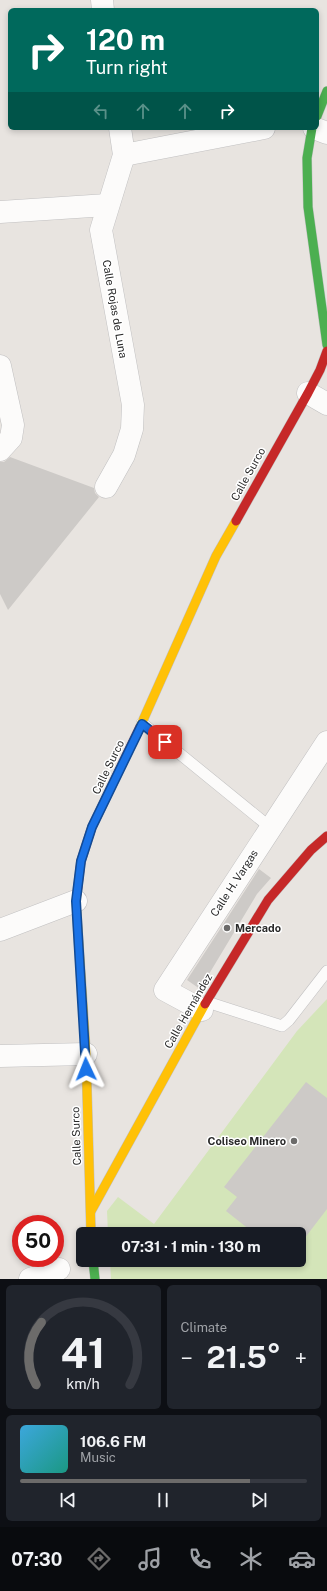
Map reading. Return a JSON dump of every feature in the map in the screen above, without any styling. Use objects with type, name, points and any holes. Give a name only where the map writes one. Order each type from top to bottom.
[{"type":"main road","points":[[319,111],[327,91]]},
{"type":"main road","points":[[313,130],[307,158],[308,207],[327,345]]},
{"type":"main road","name":"Calle Surco","points":[[91,1227],[86,1054],[76,901],[81,861],[92,827],[142,724],[216,556],[308,393],[320,370],[327,351]]},
{"type":"main road","name":"Calle Hernández","points":[[90,1212],[204,1006],[268,900],[311,850],[327,836]]},
{"type":"main road","points":[[93,1267],[94,1279]]},
{"type":"street","name":"Calle Rojas de Luna","points":[[106,487],[124,455],[132,429],[133,405],[101,230],[107,205],[124,155],[120,130]]},
{"type":"street","points":[[124,155],[254,130]]},
{"type":"street","points":[[0,212],[107,205]]},
{"type":"street","points":[[0,366],[14,425],[11,438],[0,450]]},
{"type":"street","points":[[308,393],[327,404]]},
{"type":"street","name":"Calle H. Vargas","points":[[204,1006],[165,990],[327,742]]},
{"type":"street","points":[[0,930],[76,901]]},
{"type":"street","points":[[0,1056],[86,1054]]},
{"type":"street","points":[[30,1279],[59,1269]]},
{"type":"lane","points":[[142,724],[271,828]]},
{"type":"lane","points":[[204,1006],[282,1026],[289,1020],[327,971]]},
{"type":"green space","points":[[327,999],[327,1279],[111,1279],[110,1267],[306,1267],[306,1227],[108,1227],[107,1211],[118,1197],[154,1224],[297,1031]]},
{"type":"building","points":[[10,457],[94,488],[95,493],[99,497],[8,610],[0,594],[0,462],[4,462]]},
{"type":"building","name":"Mercado","points":[[259,869],[271,878],[257,894],[200,989],[187,980]]},
{"type":"building","name":"Coliseo Minero","points":[[306,1082],[327,1098],[327,1209],[306,1236],[306,1227],[246,1227],[226,1211],[237,1197],[224,1187]]},
{"type":"traffic: fast","points":[[319,111],[327,91]]},
{"type":"traffic: fast","points":[[312,130],[307,158],[308,207],[327,345]]},
{"type":"traffic: fast","points":[[94,1267],[95,1279]]},
{"type":"traffic: slow","points":[[140,727],[216,556],[236,521]]},
{"type":"traffic: slow","points":[[77,894],[76,901],[86,1054],[91,1227]]},
{"type":"traffic: slow","points":[[91,1211],[205,1004]]},
{"type":"traffic: jam","points":[[236,521],[308,393],[320,370],[327,351]]},
{"type":"traffic: jam","points":[[77,894],[81,861],[92,827],[140,727]]},
{"type":"traffic: jam","points":[[205,1004],[268,900],[311,850],[327,836]]},
{"type":"place","name":"Mercado","points":[[227,928]]},
{"type":"place","name":"Coliseo Minero","points":[[294,1141]]},
{"type":"route","points":[[86,1069],[76,901],[81,861],[92,827],[142,724],[165,742]]}]
